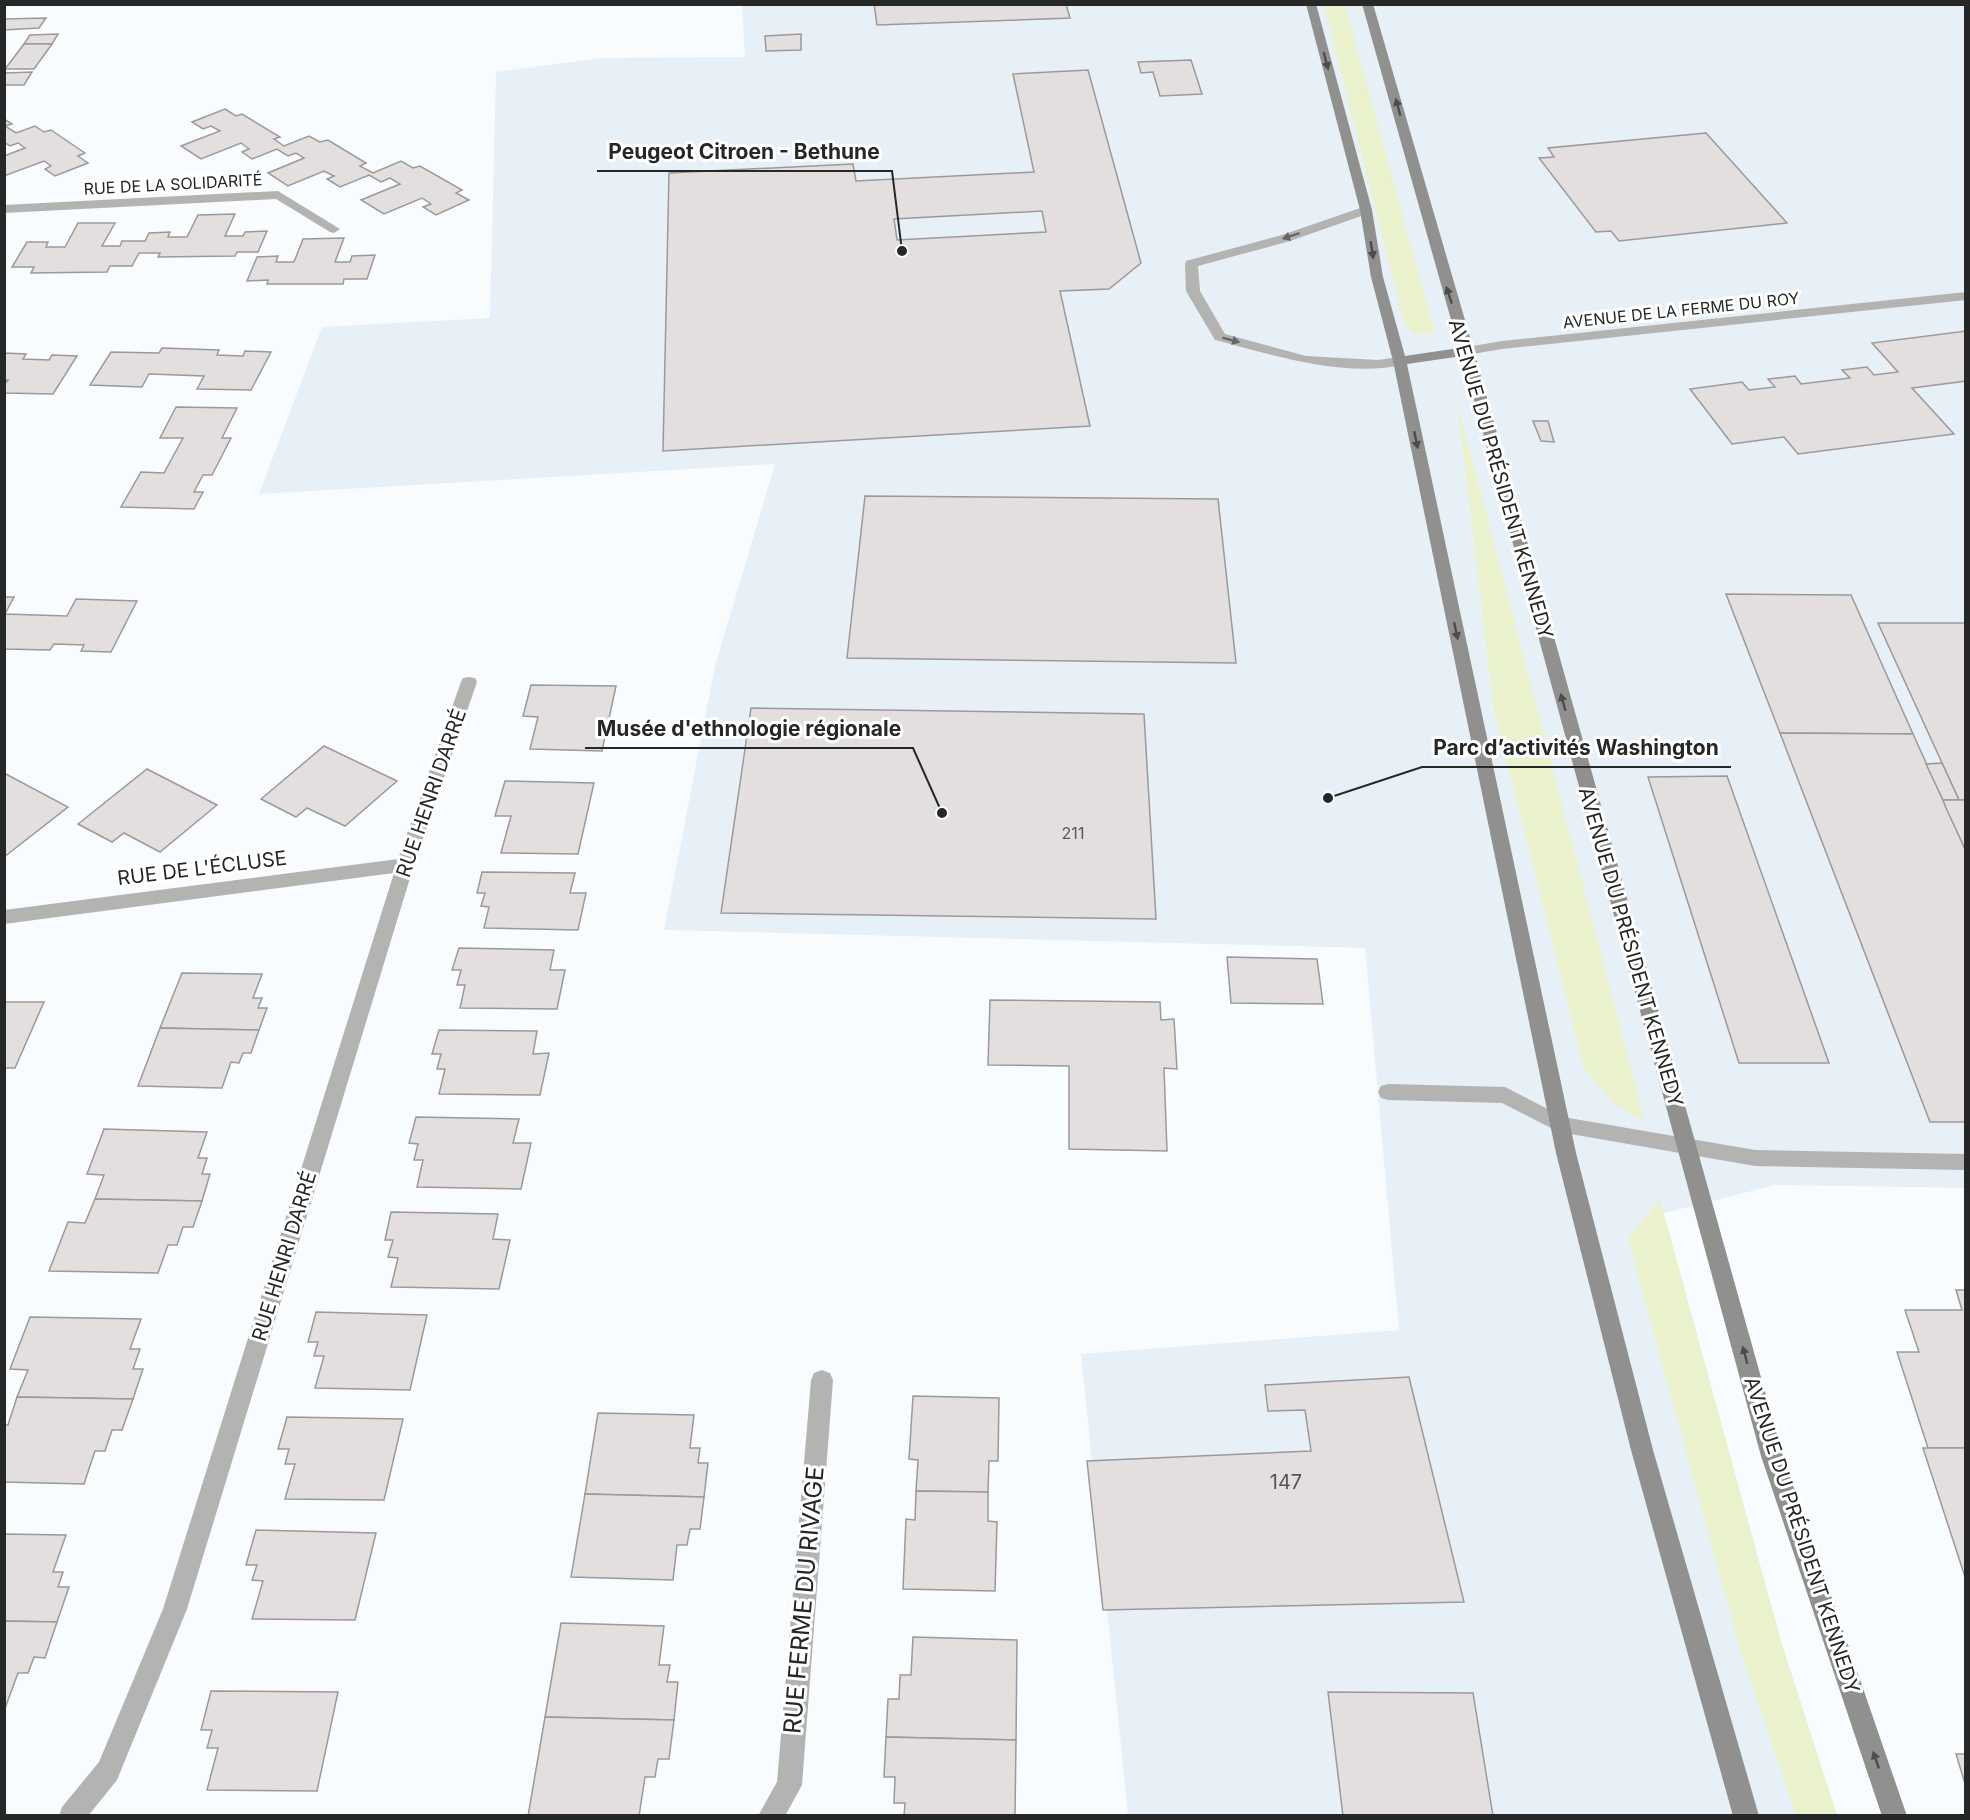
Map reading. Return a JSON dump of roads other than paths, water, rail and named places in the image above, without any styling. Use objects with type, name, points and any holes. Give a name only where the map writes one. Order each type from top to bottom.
[{"type":"main road","points":[[1311,4],[1366,210],[1377,277],[1400,362],[1559,1124],[1642,1450],[1746,1815]]},
{"type":"main road","name":"AVENUE DU PRÉSIDENT KENNEDY","points":[[1367,4],[1389,72],[1444,276],[1467,351],[1772,1456],[1894,1815]]},
{"type":"main road","name":"AVENUE DE LA FERME DU ROY","points":[[1400,362],[1467,351]]},
{"type":"street","name":"RUE DE LA SOLIDARITÉ","points":[[4,209],[278,195],[334,229]]},
{"type":"street","points":[[1366,210],[1286,238],[1191,264],[1193,291],[1220,337],[1306,360],[1378,364],[1400,362]]},
{"type":"street","name":"AVENUE DE LA FERME DU ROY","points":[[1467,351],[1502,345],[1965,296]]},
{"type":"street","name":"RUE HENRI DARRÉ","points":[[71,1815],[108,1771],[175,1610],[405,865],[469,682]]},
{"type":"street","name":"RUE DE L'ÉCLUSE","points":[[4,917],[405,865]]},
{"type":"street","points":[[1388,1092],[1505,1095],[1559,1124],[1755,1158],[1965,1162]]},
{"type":"street","name":"RUE FERME DU RIVAGE","points":[[770,1815],[789,1785],[822,1380]]},
{"type":"place","name":"Peugeot Citroen - Bethune","points":[[902,251]]},
{"type":"place","name":"Parc d’activités Washington","points":[[1328,798]]},
{"type":"place","name":"Musée d'ethnologie régionale","points":[[942,813]]}]
